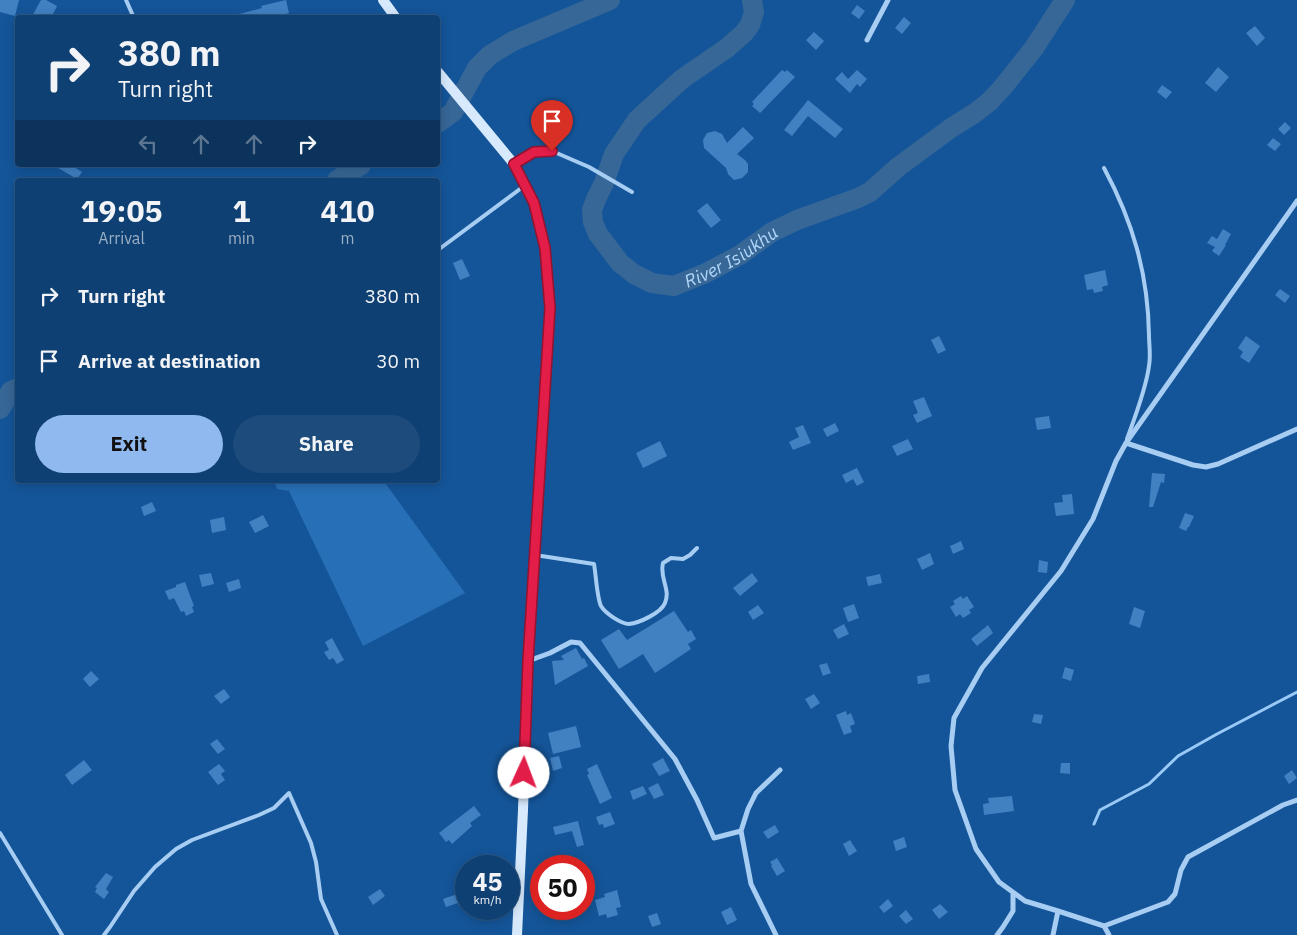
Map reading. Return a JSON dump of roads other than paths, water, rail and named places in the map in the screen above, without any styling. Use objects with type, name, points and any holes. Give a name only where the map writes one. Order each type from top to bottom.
[{"type":"main road","points":[[383,0],[394,15]]},
{"type":"main road","points":[[440,75],[514,164],[534,203],[545,248],[550,308],[528,661],[517,935]]},
{"type":"street","points":[[867,40],[888,0]]},
{"type":"street","points":[[1297,201],[1126,443],[1116,462],[1093,518],[1061,571],[982,668],[954,718],[951,746],[955,790],[976,849],[999,882],[1025,902],[1104,926],[1168,902],[1175,894],[1181,870],[1188,857],[1283,804],[1297,800]]},
{"type":"street","points":[[1126,443],[1193,465],[1206,467],[1218,464],[1297,429]]},
{"type":"street","points":[[528,661],[550,653],[570,642],[580,643],[675,759],[697,800],[714,838],[741,832]]},
{"type":"street","points":[[776,935],[751,884],[741,832],[748,809],[756,793],[780,770]]},
{"type":"street","points":[[997,935],[1013,911],[1014,894]]},
{"type":"street","points":[[1053,935],[1058,911]]},
{"type":"street","points":[[1104,926],[1109,935]]},
{"type":"lane","points":[[126,0],[133,15]]},
{"type":"lane","points":[[514,164],[534,152],[552,151],[588,167],[632,192]]},
{"type":"lane","points":[[1104,168],[1114,186],[1128,222],[1144,278],[1148,305],[1150,366],[1126,443]]},
{"type":"lane","points":[[440,248],[525,184]]},
{"type":"lane","points":[[535,555],[594,564],[600,604],[605,612],[617,620],[628,624],[641,621],[664,606],[668,595],[661,569],[663,563],[671,558],[683,559],[697,548]]},
{"type":"lane","points":[[104,935],[134,891],[155,867],[176,849],[192,840],[259,816],[274,808],[290,793],[316,862],[321,899],[337,935]]},
{"type":"lane","points":[[0,833],[62,935]]},
{"type":"waterway","name":"River Isiukhu","points":[[440,122],[453,112],[477,68],[490,55],[513,41],[610,0]]},
{"type":"waterway","name":"River Isiukhu","points":[[752,0],[754,12],[750,25],[744,33],[727,48],[682,79],[637,120],[614,154],[592,210],[593,222],[598,234],[620,263],[634,274],[652,283],[674,286],[706,273],[740,255],[772,232],[797,220],[870,192],[898,167],[989,102],[1034,48],[1065,0]]},
{"type":"waterway","name":"River Isiukhu","points":[[340,178],[358,167]]},
{"type":"waterway","name":"River Isiukhu","points":[[0,409],[11,391],[15,389]]},
{"type":"waterway","points":[[1094,824],[1100,810],[1149,784],[1178,756],[1297,692]]}]
